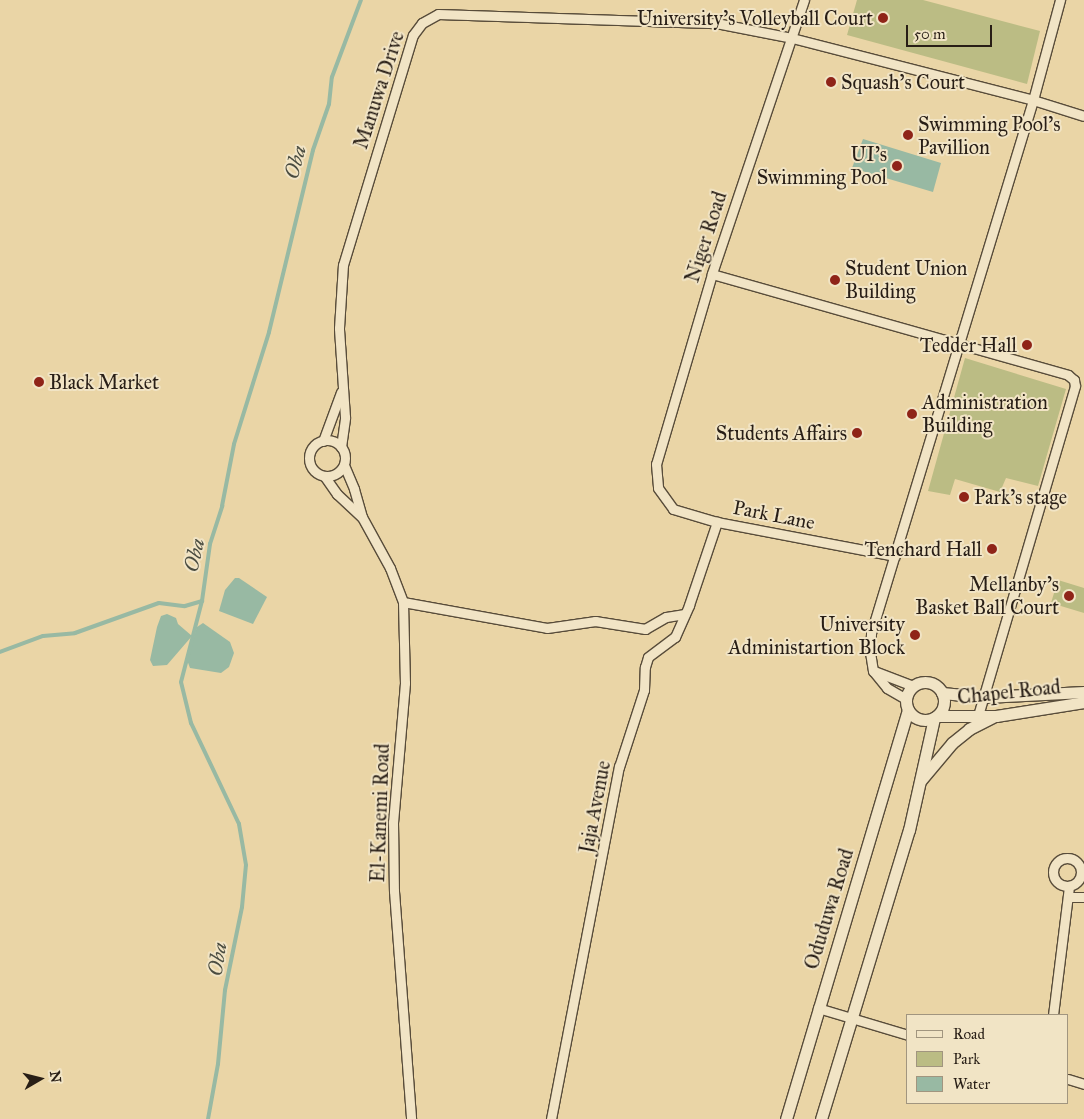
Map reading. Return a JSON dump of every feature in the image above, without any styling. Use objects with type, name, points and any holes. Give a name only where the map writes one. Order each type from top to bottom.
[{"type":"street","name":"Niger Road","points":[[658,488],[656,464],[712,274],[804,0]]},
{"type":"street","points":[[936,717],[922,721],[916,719],[907,705],[873,671],[870,653],[871,633],[1033,100],[1060,0]]},
{"type":"street","name":"Manuwa Drive","points":[[341,447],[345,417],[340,328],[343,265],[413,35],[422,23],[438,14],[716,23],[792,38],[1033,100],[1084,116]]},
{"type":"street","points":[[712,274],[1068,375],[1074,380],[1075,386],[978,716]]},
{"type":"street","name":"Manuwa Drive","points":[[323,441],[342,389]]},
{"type":"street","points":[[323,441],[335,442],[341,447],[344,453],[344,465],[336,474],[325,477],[314,471],[309,460],[313,448],[323,441]]},
{"type":"street","name":"El-Kanemi Road","points":[[344,465],[354,489],[362,517],[390,568],[403,602],[405,683],[393,832],[394,890],[411,1119]]},
{"type":"street","name":"El-Kanemi Road","points":[[325,477],[337,494],[362,517]]},
{"type":"street","name":"Park Lane","points":[[658,488],[673,509],[717,522],[895,556]]},
{"type":"street","name":"Jaja Avenue","points":[[551,1119],[619,766],[644,690],[645,667],[648,657],[675,637],[685,614],[717,522]]},
{"type":"street","points":[[403,602],[547,628],[595,621],[645,629],[666,617],[685,614]]},
{"type":"street","points":[[821,1119],[909,830],[936,717],[944,706],[942,693],[936,686],[927,682],[914,686],[873,671]]},
{"type":"street","points":[[907,705],[914,686]]},
{"type":"street","name":"Chapel Road","points":[[942,693],[985,697],[1084,692]]},
{"type":"street","name":"Chapel Road","points":[[936,717],[996,716],[1084,702]]},
{"type":"street","name":"Oduduwa Road","points":[[786,1119],[907,705]]},
{"type":"street","points":[[920,781],[952,743],[969,729],[996,716]]},
{"type":"street","points":[[1052,1014],[1069,887]]},
{"type":"street","points":[[1069,897],[1084,897]]},
{"type":"street","points":[[818,1008],[906,1034]]},
{"type":"street","points":[[1069,1080],[1084,1084]]},
{"type":"green space","points":[[857,0],[923,0],[1040,31],[1027,84],[847,35]]},
{"type":"green space","points":[[965,358],[1066,389],[1038,486],[1006,478],[1000,492],[955,479],[950,495],[928,491]]},
{"type":"green space","name":"Mellanby's Basket Ball Court","points":[[1058,580],[1084,588],[1084,613],[1051,603]]},
{"type":"water","name":"UI's Swimming Pool","points":[[863,139],[941,163],[933,192],[852,168]]},
{"type":"water","points":[[235,578],[239,578],[267,597],[253,624],[219,611],[225,590]]},
{"type":"water","points":[[167,614],[176,618],[178,624],[192,636],[167,665],[153,666],[150,660],[157,627],[161,616]]},
{"type":"water","points":[[203,623],[230,642],[234,653],[229,667],[221,673],[190,668],[187,660],[197,627]]},
{"type":"waterway","name":"Oba","points":[[208,1119],[218,1064],[225,990],[242,907],[246,865],[239,824],[191,723],[181,682],[202,601],[210,544],[222,506],[234,444],[269,332],[313,150],[329,104],[332,77],[361,0]]},
{"type":"waterway","points":[[0,652],[43,636],[75,633],[159,603],[185,606],[202,601]]},
{"type":"place","name":"University's Volleyball Court","points":[[883,18]]},
{"type":"place","name":"Squash's Court","points":[[831,82]]},
{"type":"place","name":"Swimming Pool's Pavillion","points":[[908,135]]},
{"type":"place","name":"UI's Swimming Pool","points":[[897,166]]},
{"type":"place","name":"Student Union Building","points":[[835,280]]},
{"type":"place","name":"Tedder Hall","points":[[1027,345]]},
{"type":"place","name":"Black Market","points":[[39,382]]},
{"type":"place","name":"Administration Building","points":[[912,414]]},
{"type":"place","name":"Students Affairs","points":[[857,433]]},
{"type":"place","name":"Park's stage","points":[[964,497]]},
{"type":"place","name":"Tenchard Hall","points":[[992,549]]},
{"type":"place","name":"Mellanby's Basket Ball Court","points":[[1069,596]]},
{"type":"place","name":"University Administartion Block","points":[[915,635]]}]
